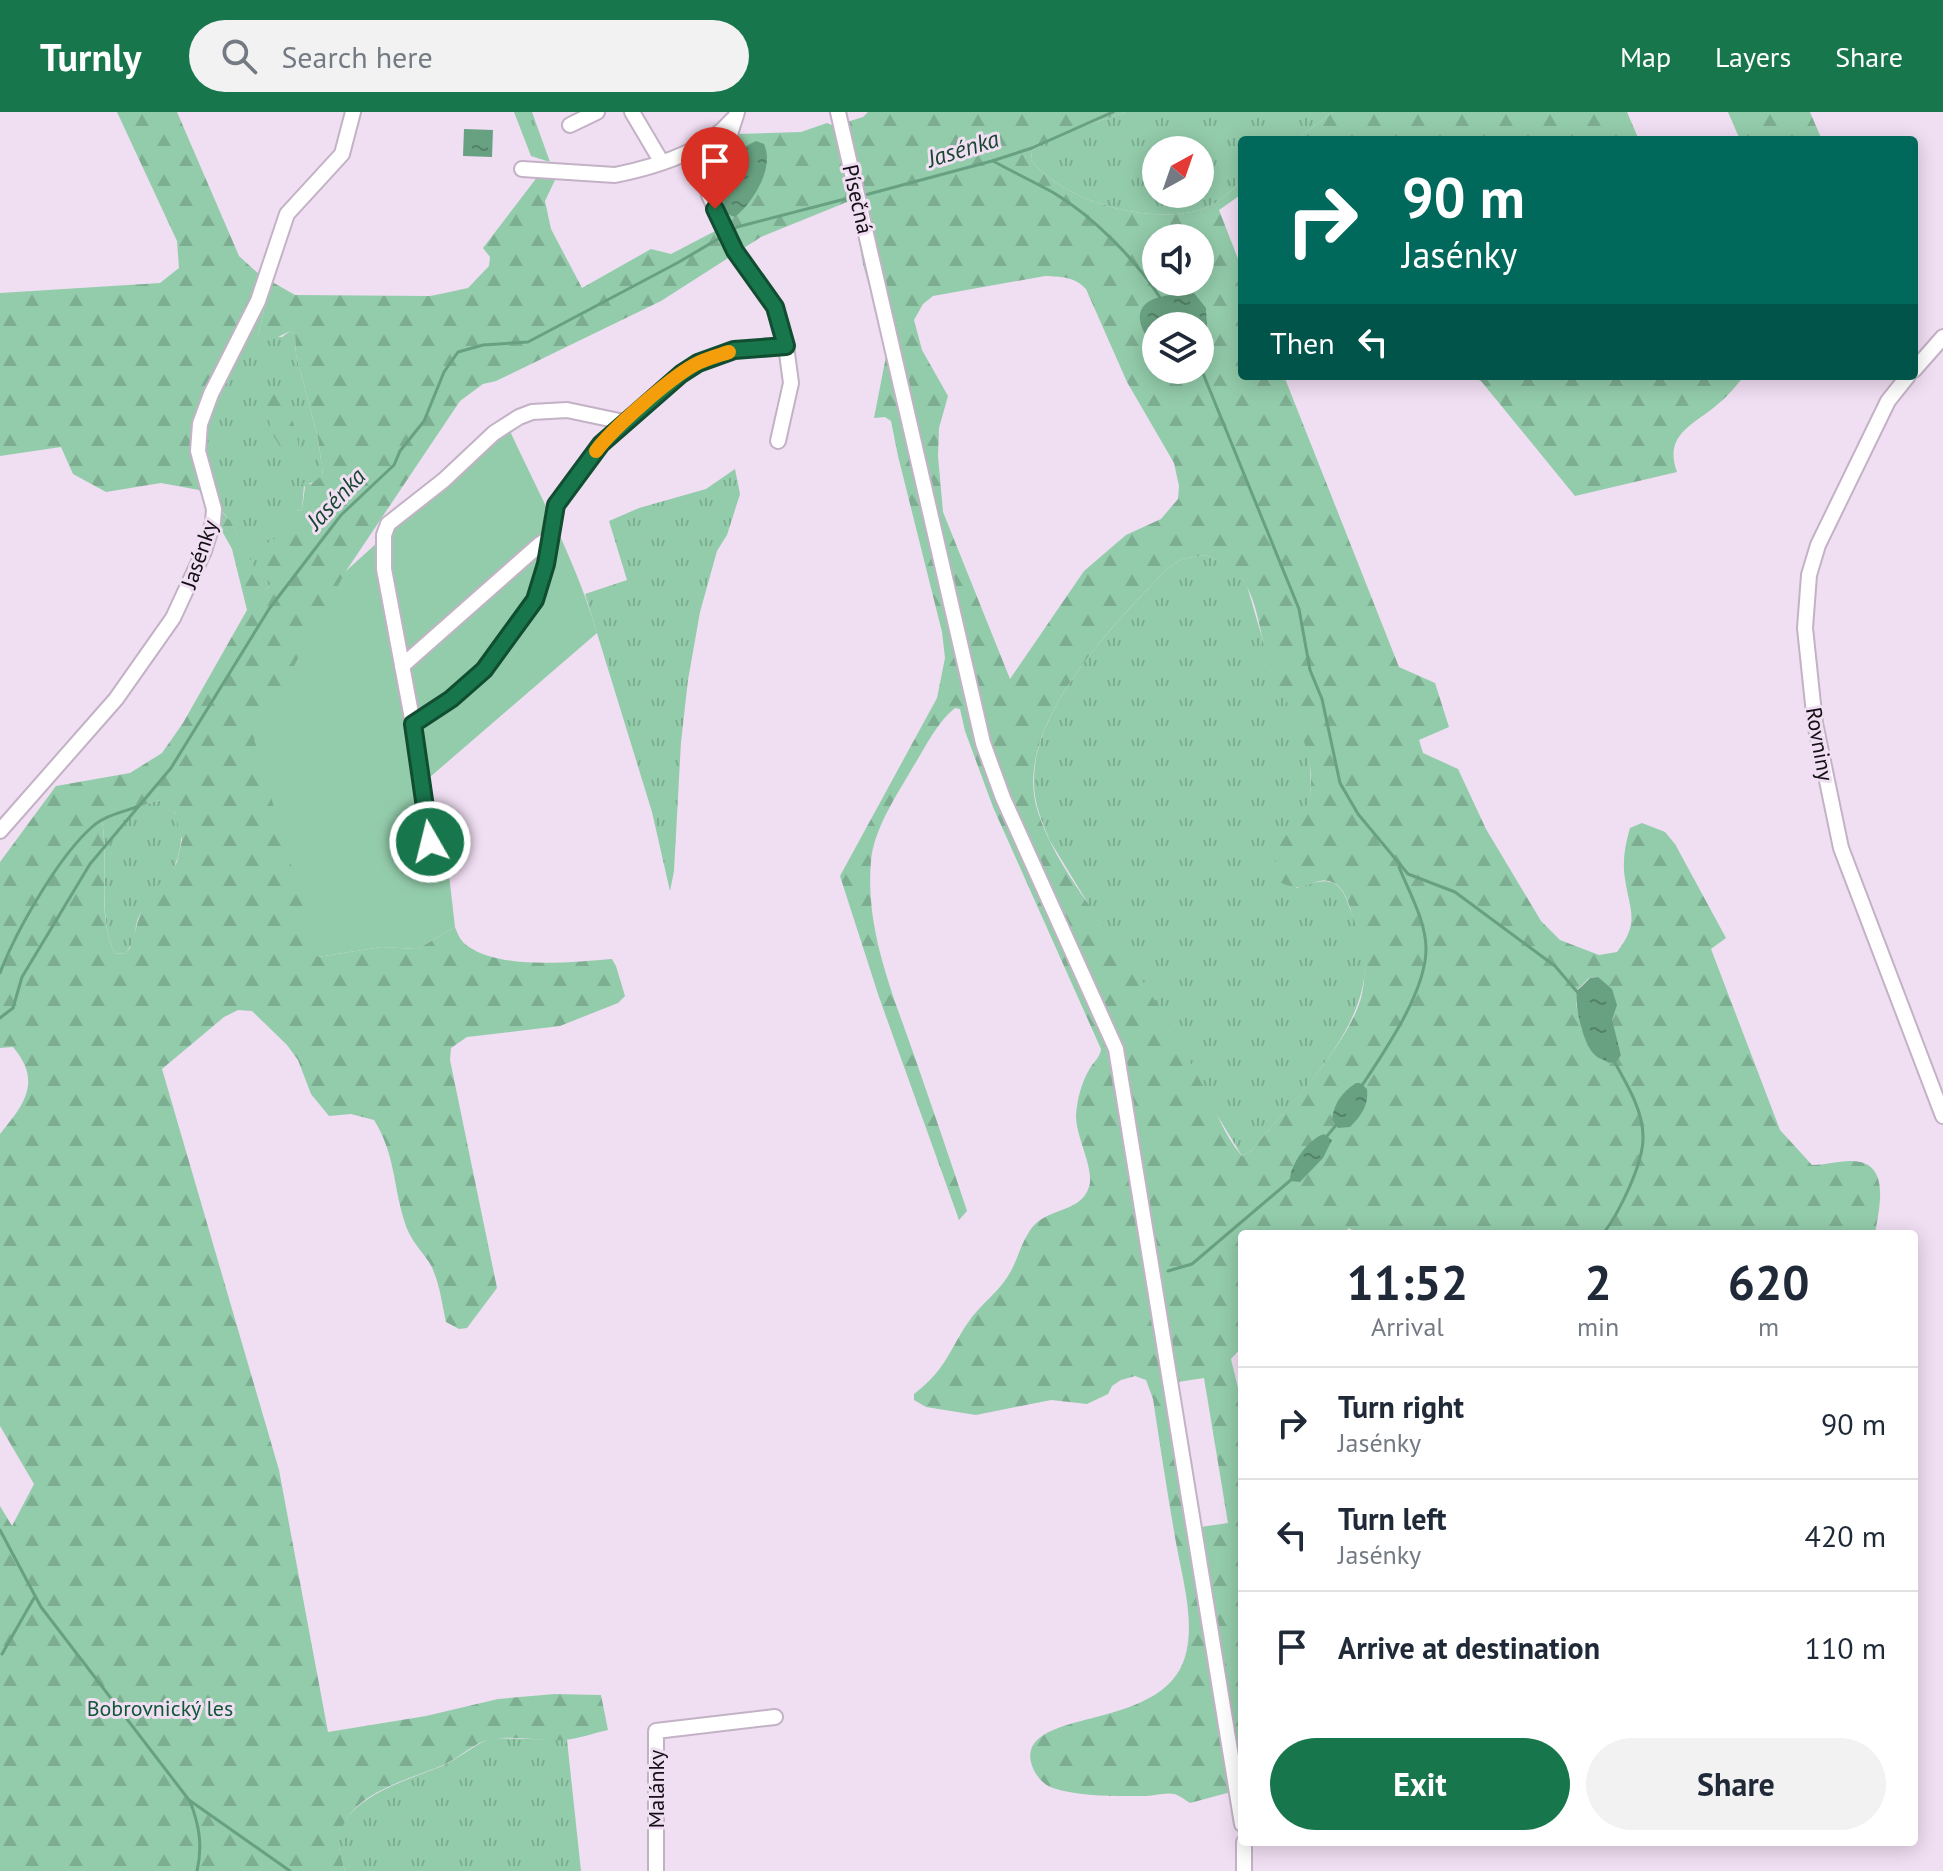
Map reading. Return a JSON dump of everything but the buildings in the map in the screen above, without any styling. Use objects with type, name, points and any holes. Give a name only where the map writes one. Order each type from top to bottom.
[{"type":"street","name":"Jasénky","points":[[0,831],[116,699],[173,618],[204,551],[213,522],[214,509],[198,451],[200,424],[211,394],[258,301],[282,224],[296,203],[342,154],[353,112]]},
{"type":"street","points":[[570,125],[597,112]]},
{"type":"street","points":[[632,112],[661,161]]},
{"type":"street","name":"Písečná","points":[[838,112],[986,754],[1116,1049],[1238,1800]]},
{"type":"street","points":[[522,169],[615,175],[689,151],[716,136],[737,113]]},
{"type":"street","points":[[737,113],[707,181],[709,195],[735,251],[775,307],[786,346],[791,383],[778,441]]},
{"type":"street","points":[[1918,365],[1943,337]]},
{"type":"street","points":[[413,724],[451,699],[484,670],[535,600],[546,564],[556,505],[601,444],[681,374],[698,363],[734,350],[786,346]]},
{"type":"street","name":"Rovniny","points":[[1905,380],[1888,401],[1818,545],[1809,575],[1805,628],[1815,723],[1841,848],[1943,1116]]},
{"type":"street","points":[[430,842],[413,724],[384,569],[384,535],[388,524],[444,480],[494,433],[519,417],[532,412],[567,410],[624,422]]},
{"type":"street","points":[[402,666],[550,538]]},
{"type":"street","name":"Malánky","points":[[656,1871],[656,1731],[775,1717]]},
{"type":"street","points":[[1244,1846],[1244,1871]]},
{"type":"green space","name":"Bobrovnický les","points":[[117,112],[177,112],[239,256],[260,275],[295,295],[430,296],[468,288],[489,266],[490,257],[483,248],[538,176],[555,180],[545,201],[551,229],[582,288],[651,249],[671,254],[719,229],[712,178],[737,134],[801,132],[827,123],[834,126],[863,117],[868,112],[1126,112],[1060,134],[1032,151],[1031,160],[1065,188],[1113,208],[1138,213],[1163,215],[1214,208],[1214,203],[1238,184],[1238,197],[1219,210],[1238,259],[1238,380],[1286,380],[1399,667],[1435,683],[1449,727],[1419,740],[1423,753],[1458,769],[1486,829],[1541,921],[1560,940],[1599,955],[1617,952],[1629,933],[1632,917],[1624,866],[1630,828],[1642,823],[1665,832],[1675,844],[1726,938],[1711,949],[1780,1130],[1812,1165],[1851,1161],[1864,1163],[1873,1169],[1880,1188],[1876,1230],[1238,1230],[1238,1351],[1231,1359],[1238,1388],[1238,1790],[1190,1803],[1180,1796],[1167,1793],[1110,1796],[1064,1791],[1048,1786],[1039,1778],[1030,1755],[1040,1737],[1057,1728],[1130,1707],[1154,1695],[1173,1679],[1185,1657],[1188,1613],[1153,1399],[1146,1380],[1135,1376],[1121,1380],[1112,1386],[1108,1394],[1087,1404],[1051,1400],[976,1415],[926,1407],[914,1400],[914,1394],[942,1366],[972,1317],[1004,1282],[1026,1237],[1036,1224],[1078,1202],[1089,1187],[1090,1171],[1076,1116],[1084,1081],[1101,1049],[993,807],[960,709],[955,708],[932,736],[881,824],[873,849],[870,886],[876,936],[889,984],[967,1211],[959,1220],[879,997],[840,876],[937,698],[945,658],[942,632],[891,421],[885,417],[874,418],[887,351],[863,264],[852,200],[761,237],[661,301],[496,381],[483,384],[460,401],[346,571],[318,957],[381,947],[417,949],[455,927],[469,947],[500,959],[539,963],[612,959],[625,996],[618,1003],[560,1026],[467,1037],[451,1048],[450,1060],[497,1288],[467,1328],[459,1329],[446,1322],[435,1276],[406,1226],[390,1157],[374,1120],[351,1114],[329,1116],[311,1094],[298,1060],[287,1045],[252,1011],[238,1010],[224,1017],[162,1069],[279,1470],[328,1732],[426,1716],[498,1699],[555,1694],[601,1695],[608,1730],[566,1740],[492,1739],[443,1765],[382,1790],[356,1808],[346,1820],[339,1844],[345,1871],[0,1871],[0,1506],[12,1526],[34,1484],[0,1426],[0,1134],[23,1102],[28,1082],[22,1059],[13,1047],[0,1048],[0,862],[56,786],[130,773],[162,753],[183,723],[247,610],[232,549],[199,490],[161,483],[106,492],[73,474],[61,447],[0,456],[0,293],[160,283],[179,268],[177,241]],"holes":[[[1045,276],[1067,278],[1086,289],[1127,382],[1174,463],[1179,486],[1178,499],[1161,519],[1126,535],[1084,571],[1010,679],[943,512],[939,428],[948,396],[922,350],[914,320],[923,304],[933,296]],[[260,310],[264,311],[258,336],[261,339],[270,341],[290,331],[295,334],[296,355],[318,438],[323,475],[311,484],[302,483],[305,487],[302,509],[299,511],[290,506],[279,536],[269,542],[262,555],[265,576],[271,584],[266,590],[230,520],[219,506],[207,464],[206,440],[216,396]],[[1205,555],[1232,569],[1249,590],[1268,659],[1307,751],[1311,785],[1309,800],[1277,855],[1276,868],[1281,883],[1297,887],[1325,880],[1338,886],[1349,905],[1364,958],[1361,998],[1343,1037],[1297,1098],[1251,1151],[1242,1156],[1224,1130],[1206,1091],[1156,1003],[1057,855],[1038,812],[1033,780],[1039,746],[1052,713],[1095,649],[1166,570],[1182,559]],[[158,800],[175,813],[182,840],[177,862],[144,901],[130,948],[124,954],[115,953],[109,939],[104,906],[102,821]],[[1598,977],[1621,1055],[1582,1030],[1576,1004],[1577,990],[1589,978]],[[1204,1378],[1228,1523],[1194,1528],[1171,1383]]]},
{"type":"green space","points":[[514,112],[532,112],[550,162],[531,156]]},
{"type":"green space","points":[[1126,112],[1333,112],[1300,136],[1238,136],[1238,184],[1214,204],[1214,136],[1142,136],[1142,208],[1204,208],[1187,213],[1163,215],[1113,208],[1065,188],[1031,160],[1032,151],[1060,134]]},
{"type":"green space","points":[[1333,112],[1627,112],[1637,136],[1300,136]]},
{"type":"green space","points":[[1728,112],[1810,112],[1820,136],[1738,136]]},
{"type":"green space","points":[[260,310],[264,311],[258,336],[282,337],[290,331],[295,334],[296,355],[318,438],[323,475],[318,481],[304,485],[302,509],[299,511],[291,507],[279,537],[269,542],[266,563],[271,584],[265,591],[216,498],[207,464],[206,440],[216,396]]},
{"type":"green space","points":[[1479,380],[1741,380],[1725,398],[1677,439],[1674,459],[1677,472],[1575,496]]},
{"type":"green space","points":[[270,393],[282,397],[291,417],[298,447],[298,453],[293,456],[281,448],[272,433],[264,400]]},
{"type":"green space","points":[[508,427],[568,554],[597,633],[430,777],[430,800],[446,849],[455,927],[417,949],[381,947],[318,957],[254,739],[346,571]]},
{"type":"green space","points":[[735,469],[740,494],[727,535],[717,551],[700,612],[688,680],[670,891],[652,812],[585,594],[627,580],[609,521],[639,508],[706,489]]},
{"type":"green space","points":[[1205,555],[1234,568],[1247,586],[1269,661],[1309,753],[1311,787],[1308,807],[1298,822],[1296,888],[1322,881],[1340,888],[1356,923],[1364,953],[1364,980],[1344,1034],[1308,1085],[1251,1151],[1242,1156],[1050,841],[1034,791],[1037,754],[1047,725],[1080,668],[1166,570],[1182,559]]},
{"type":"green space","points":[[158,800],[177,817],[181,834],[179,852],[173,869],[143,909],[128,950],[124,954],[115,953],[106,924],[102,820]]},
{"type":"green space","points":[[493,1738],[567,1740],[581,1871],[345,1871],[339,1847],[341,1830],[362,1803],[377,1793],[451,1762]]},
{"type":"water","points":[[464,129],[493,130],[492,157],[463,156]]},
{"type":"water","points":[[756,141],[764,144],[767,153],[764,174],[749,203],[735,217],[722,206],[722,187],[739,151]]},
{"type":"water","points":[[1162,296],[1196,296],[1206,312],[1142,312],[1142,328],[1140,314],[1143,307]]},
{"type":"water","points":[[1598,977],[1612,989],[1617,1005],[1612,1020],[1621,1055],[1617,1061],[1609,1063],[1589,1048],[1578,1014],[1577,991],[1590,978]]},
{"type":"water","points":[[1356,1083],[1367,1089],[1365,1105],[1350,1127],[1338,1128],[1332,1119],[1337,1103]]},
{"type":"water","points":[[1324,1134],[1332,1140],[1323,1158],[1300,1182],[1290,1181],[1301,1154],[1312,1141]]},
{"type":"waterway","name":"Jasénka","points":[[865,195],[1032,148],[1113,112]]},
{"type":"waterway","points":[[993,161],[1054,193],[1084,214],[1127,255],[1161,299]]},
{"type":"waterway","name":"Jasénka","points":[[730,232],[737,227],[849,198]]},
{"type":"waterway","name":"Jasénka","points":[[0,1018],[13,1008],[22,977],[90,864],[171,768],[269,609],[341,515],[394,465],[400,451],[424,421],[444,372],[458,352],[483,345],[528,342],[723,236]]},
{"type":"waterway","points":[[1207,384],[1299,609],[1310,670],[1322,699],[1340,783],[1358,814],[1408,874],[1455,892],[1555,966],[1579,994]]},
{"type":"waterway","points":[[0,973],[39,896],[79,840],[102,820],[137,807]]},
{"type":"waterway","points":[[1361,1087],[1402,1021],[1424,966],[1426,949],[1423,928],[1399,867]]},
{"type":"waterway","points":[[1606,1230],[1629,1187],[1639,1160],[1643,1136],[1637,1107],[1614,1061]]},
{"type":"waterway","points":[[1327,1136],[1337,1124]]},
{"type":"waterway","points":[[1168,1271],[1192,1264],[1292,1179]]},
{"type":"waterway","points":[[0,1530],[41,1607],[189,1800],[290,1871]]},
{"type":"waterway","points":[[2,1654],[34,1598]]},
{"type":"waterway","points":[[190,1801],[199,1835],[197,1871]]},
{"type":"slow traffic","points":[[596,451],[624,422],[681,374],[698,363],[729,352]]},
{"type":"route","points":[[430,842],[413,724],[451,699],[484,670],[535,600],[546,564],[556,505],[601,444],[689,368],[734,350],[786,346],[775,307],[735,251],[715,209]]}]
